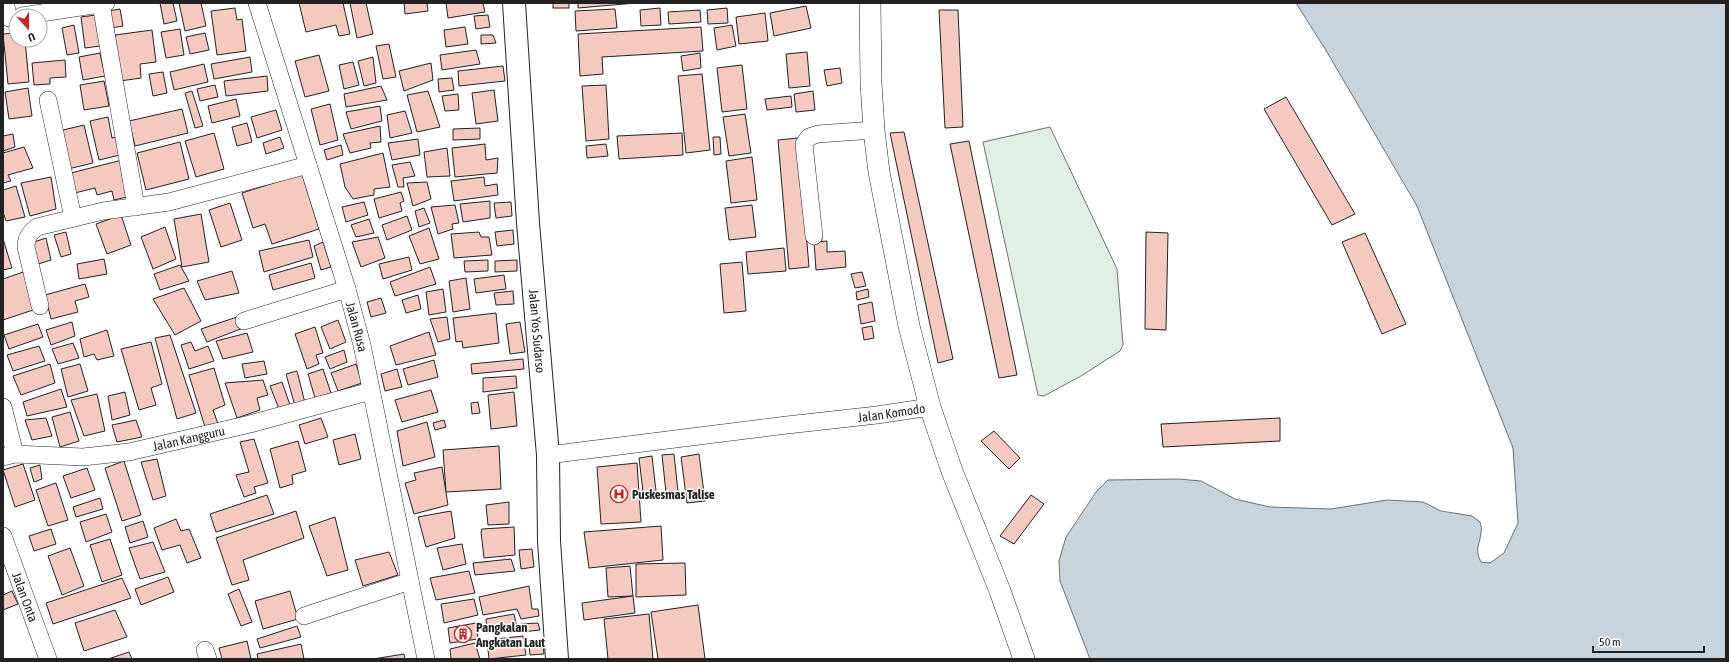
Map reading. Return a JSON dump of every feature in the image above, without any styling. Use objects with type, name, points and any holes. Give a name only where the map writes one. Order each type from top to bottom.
[{"type":"highway","name":"Jalan Yos Sudarso","points":[[514,3],[528,223],[548,455],[549,541],[557,659]]},
{"type":"main road","name":"Jalan Komodo","points":[[870,3],[871,83],[874,130],[879,172],[909,326],[930,407]]},
{"type":"main road","points":[[930,407],[952,471],[1000,591],[1024,659]]},
{"type":"street","points":[[48,10],[104,3],[136,208]]},
{"type":"street","name":"Jalan Rusa","points":[[257,3],[347,289],[362,346],[426,659]]},
{"type":"street","points":[[48,100],[73,218]]},
{"type":"street","points":[[814,236],[804,144],[809,137],[818,134],[874,130]]},
{"type":"street","points":[[40,306],[26,247],[26,239],[37,226],[103,211],[136,208],[169,202],[308,164]]},
{"type":"street","points":[[244,321],[347,289]]},
{"type":"street","name":"Jalan Kangguru","points":[[9,455],[83,457],[129,452],[250,424],[371,391]]},
{"type":"street","name":"Jalan Komodo","points":[[548,455],[787,425],[878,416],[930,407]]},
{"type":"street","points":[[3,408],[9,455]]},
{"type":"street","name":"Jalan Onta","points":[[3,536],[48,659]]},
{"type":"street","points":[[304,616],[410,581]]},
{"type":"green space","points":[[1050,127],[1117,269],[1123,345],[1120,351],[1081,376],[1044,396],[1038,395],[983,142]]},
{"type":"shaded area","points":[[1296,3],[1726,3],[1726,659],[1090,659],[1060,581],[1059,561],[1066,537],[1096,492],[1108,480],[1179,479],[1201,481],[1235,499],[1270,507],[1331,509],[1387,500],[1423,502],[1441,511],[1472,516],[1480,522],[1481,530],[1478,553],[1481,562],[1490,563],[1504,553],[1518,523],[1513,448],[1417,206],[1327,52]]},
{"type":"building","points":[[160,3],[173,3],[177,21],[164,24]]},
{"type":"building","points":[[179,3],[201,3],[206,26],[185,31]]},
{"type":"building","points":[[299,3],[343,3],[350,34],[339,36],[336,25],[306,32]]},
{"type":"building","points":[[350,3],[366,3],[373,34],[357,38]]},
{"type":"building","points":[[404,3],[427,3],[428,11],[405,14]]},
{"type":"building","points":[[446,3],[483,3],[485,12],[448,18]]},
{"type":"building","points":[[553,3],[569,3],[569,8],[553,8]]},
{"type":"building","points":[[578,3],[636,3],[578,8]]},
{"type":"building","points":[[806,6],[811,28],[774,36],[770,13]]},
{"type":"building","points":[[235,8],[237,20],[242,19],[246,51],[217,55],[211,11]]},
{"type":"building","points":[[660,8],[661,25],[641,26],[640,10]]},
{"type":"building","points":[[727,8],[728,23],[708,24],[707,10]]},
{"type":"building","points":[[120,9],[123,26],[111,28],[108,11]]},
{"type":"building","points":[[615,9],[617,28],[576,31],[575,11]]},
{"type":"building","points":[[700,10],[701,22],[669,24],[668,12]]},
{"type":"building","points":[[939,10],[958,10],[963,127],[945,128]]},
{"type":"building","points":[[765,13],[768,41],[739,44],[736,17]]},
{"type":"building","points":[[96,15],[100,46],[85,48],[81,17]]},
{"type":"building","points":[[488,15],[490,27],[476,29],[474,16]]},
{"type":"building","points":[[74,25],[79,53],[67,55],[62,28]]},
{"type":"building","points":[[732,25],[736,46],[717,50],[714,28]]},
{"type":"building","points":[[465,27],[468,44],[446,47],[444,30]]},
{"type":"building","points":[[701,27],[703,51],[602,57],[603,74],[580,76],[578,34]]},
{"type":"building","points":[[180,29],[184,55],[166,58],[161,32]]},
{"type":"building","points":[[152,30],[156,62],[140,64],[141,78],[120,81],[115,35]]},
{"type":"building","points":[[205,33],[209,50],[190,54],[186,37]]},
{"type":"building","points":[[3,34],[8,34],[8,48],[26,48],[29,82],[8,84]]},
{"type":"building","points":[[481,35],[493,35],[496,43],[481,44]]},
{"type":"building","points":[[389,44],[396,77],[383,79],[376,46]]},
{"type":"building","points":[[476,50],[480,64],[442,70],[440,55]]},
{"type":"building","points":[[807,52],[810,86],[789,88],[786,54]]},
{"type":"building","points":[[100,53],[105,76],[83,80],[79,57]]},
{"type":"building","points":[[700,53],[701,68],[683,71],[681,56]]},
{"type":"building","points":[[319,55],[329,91],[305,97],[295,61]]},
{"type":"building","points":[[250,57],[252,72],[214,79],[211,64]]},
{"type":"building","points":[[373,57],[376,83],[364,86],[358,61]]},
{"type":"building","points":[[65,60],[66,77],[50,78],[50,84],[34,85],[32,63]]},
{"type":"building","points":[[353,62],[359,85],[344,89],[339,65]]},
{"type":"building","points":[[431,63],[433,80],[404,91],[399,71]]},
{"type":"building","points":[[204,64],[208,82],[174,90],[170,72]]},
{"type":"building","points":[[742,65],[747,109],[722,112],[717,68]]},
{"type":"building","points":[[503,66],[505,81],[459,86],[458,71]]},
{"type":"building","points":[[840,68],[842,83],[827,86],[824,70]]},
{"type":"building","points":[[163,72],[167,93],[153,96],[149,74]]},
{"type":"building","points":[[702,74],[710,150],[686,153],[678,76]]},
{"type":"building","points":[[267,76],[268,91],[226,96],[224,81]]},
{"type":"building","points":[[452,78],[454,90],[439,92],[438,79]]},
{"type":"building","points":[[104,81],[109,106],[84,110],[80,85]]},
{"type":"building","points":[[215,85],[218,97],[200,101],[197,89]]},
{"type":"building","points":[[606,85],[609,139],[586,141],[582,86]]},
{"type":"building","points":[[381,86],[387,100],[346,107],[344,94]]},
{"type":"building","points":[[28,88],[32,116],[9,119],[5,92]]},
{"type":"building","points":[[494,90],[498,121],[476,124],[472,93]]},
{"type":"building","points":[[192,91],[203,126],[195,128],[185,93]]},
{"type":"building","points":[[428,91],[440,127],[417,132],[407,95]]},
{"type":"building","points":[[813,91],[815,110],[796,112],[794,94]]},
{"type":"building","points":[[458,94],[459,110],[445,111],[442,96]]},
{"type":"building","points":[[791,96],[792,107],[767,110],[765,99]]},
{"type":"building","points":[[1286,97],[1355,214],[1332,225],[1264,109]]},
{"type":"building","points":[[236,99],[240,116],[212,123],[208,106]]},
{"type":"building","points":[[330,104],[338,140],[320,145],[311,109]]},
{"type":"building","points":[[380,106],[382,121],[351,129],[346,112]]},
{"type":"building","points":[[182,109],[188,133],[135,146],[129,121]]},
{"type":"building","points":[[276,110],[282,130],[257,138],[251,117]]},
{"type":"building","points":[[405,111],[412,133],[390,138],[387,115]]},
{"type":"building","points":[[745,114],[751,153],[729,156],[723,117]]},
{"type":"building","points":[[108,117],[112,138],[116,137],[120,155],[99,160],[90,121]]},
{"type":"building","points":[[247,123],[252,142],[237,146],[232,127]]},
{"type":"building","points":[[84,125],[93,163],[68,169],[59,131]]},
{"type":"building","points":[[380,126],[381,142],[370,143],[371,148],[350,153],[343,134]]},
{"type":"building","points":[[480,128],[480,139],[453,140],[453,129]]},
{"type":"building","points":[[904,132],[953,359],[938,363],[890,133]]},
{"type":"building","points":[[214,133],[224,169],[196,177],[185,141]]},
{"type":"building","points":[[682,133],[683,155],[619,159],[617,136]]},
{"type":"building","points":[[13,134],[15,147],[3,151],[3,136]]},
{"type":"building","points":[[280,137],[284,148],[266,154],[263,143]]},
{"type":"building","points":[[713,137],[720,137],[721,154],[714,155]]},
{"type":"building","points":[[798,138],[809,267],[789,269],[778,140]]},
{"type":"building","points":[[418,139],[420,155],[392,160],[388,143]]},
{"type":"building","points":[[969,141],[1017,375],[999,378],[950,144]]},
{"type":"building","points":[[180,142],[189,179],[146,190],[137,153]]},
{"type":"building","points":[[485,144],[486,160],[498,158],[497,173],[455,177],[452,148]]},
{"type":"building","points":[[606,144],[608,156],[587,158],[586,146]]},
{"type":"building","points":[[341,145],[343,155],[327,160],[324,150]]},
{"type":"building","points":[[24,147],[33,168],[8,175],[11,181],[3,183],[3,153]]},
{"type":"building","points":[[447,148],[450,176],[427,177],[424,152]]},
{"type":"building","points":[[383,153],[390,187],[374,189],[374,195],[353,199],[345,187],[340,164]]},
{"type":"building","points":[[752,157],[757,200],[731,203],[726,161]]},
{"type":"building","points":[[122,160],[131,196],[114,200],[112,191],[97,195],[95,188],[71,194],[67,174]]},
{"type":"building","points":[[410,162],[415,176],[403,178],[404,187],[398,187],[392,165]]},
{"type":"building","points":[[302,174],[319,229],[272,244],[265,224],[253,228],[242,193]]},
{"type":"building","points":[[51,177],[56,209],[30,216],[21,183]]},
{"type":"building","points":[[484,177],[485,186],[497,184],[498,195],[454,201],[451,181]]},
{"type":"building","points":[[427,182],[431,199],[413,206],[407,183]]},
{"type":"building","points":[[16,186],[25,217],[6,221],[3,212],[3,190]]},
{"type":"building","points":[[401,192],[404,201],[400,203],[402,211],[379,218],[374,199]]},
{"type":"building","points":[[490,201],[490,218],[463,222],[460,204]]},
{"type":"building","points":[[364,202],[368,215],[346,222],[342,207]]},
{"type":"building","points":[[511,202],[512,216],[496,218],[494,203]]},
{"type":"building","points":[[230,203],[242,240],[221,247],[209,210]]},
{"type":"building","points":[[455,205],[459,223],[452,224],[453,229],[438,234],[431,207]]},
{"type":"building","points":[[752,205],[756,237],[729,240],[725,208]]},
{"type":"building","points":[[424,208],[430,223],[419,227],[415,211]]},
{"type":"building","points":[[201,214],[209,262],[182,267],[174,219]]},
{"type":"building","points":[[121,215],[131,245],[107,254],[96,224]]},
{"type":"building","points":[[407,216],[412,230],[387,240],[382,225]]},
{"type":"building","points":[[369,219],[374,233],[356,237],[351,225]]},
{"type":"building","points":[[165,227],[176,259],[153,269],[141,237]]},
{"type":"building","points":[[429,228],[439,259],[420,264],[409,236]]},
{"type":"building","points":[[513,230],[514,244],[497,246],[495,232]]},
{"type":"building","points":[[66,232],[71,254],[61,257],[54,235]]},
{"type":"building","points":[[479,232],[481,237],[489,237],[492,255],[454,258],[451,234]]},
{"type":"building","points":[[1146,232],[1168,233],[1166,330],[1145,329]]},
{"type":"building","points":[[1365,233],[1406,324],[1382,334],[1342,242]]},
{"type":"building","points":[[378,237],[385,258],[361,267],[352,242]]},
{"type":"building","points":[[46,238],[51,260],[35,265],[28,244]]},
{"type":"building","points":[[3,239],[12,268],[3,270]]},
{"type":"building","points":[[309,240],[313,257],[264,272],[259,251]]},
{"type":"building","points":[[827,241],[827,252],[845,251],[846,267],[816,270],[814,242]]},
{"type":"building","points":[[323,242],[331,267],[321,270],[314,246]]},
{"type":"building","points":[[784,248],[786,271],[748,274],[746,252]]},
{"type":"building","points":[[409,257],[412,270],[383,279],[379,264]]},
{"type":"building","points":[[104,259],[107,274],[79,279],[77,264]]},
{"type":"building","points":[[488,260],[488,271],[465,272],[464,261]]},
{"type":"building","points":[[517,260],[517,271],[495,272],[495,261]]},
{"type":"building","points":[[742,262],[746,311],[724,313],[720,264]]},
{"type":"building","points":[[311,263],[315,278],[273,290],[269,275]]},
{"type":"building","points":[[180,265],[189,281],[160,290],[154,274]]},
{"type":"building","points":[[430,267],[436,284],[395,296],[390,282]]},
{"type":"building","points":[[26,271],[39,308],[3,320],[3,279]]},
{"type":"building","points":[[232,271],[239,293],[205,300],[197,281]]},
{"type":"building","points":[[862,272],[866,286],[855,288],[851,274]]},
{"type":"building","points":[[504,275],[506,289],[476,293],[474,279]]},
{"type":"building","points":[[466,278],[470,309],[453,312],[449,281]]},
{"type":"building","points":[[85,284],[89,297],[75,301],[78,312],[51,319],[45,295]]},
{"type":"building","points":[[184,288],[201,321],[175,335],[153,299]]},
{"type":"building","points":[[443,289],[446,312],[429,315],[426,292]]},
{"type":"building","points":[[868,289],[869,297],[857,300],[856,292]]},
{"type":"building","points":[[513,291],[514,304],[496,305],[494,293]]},
{"type":"building","points":[[418,295],[421,309],[406,313],[402,300]]},
{"type":"building","points":[[381,298],[386,313],[371,317],[367,302]]},
{"type":"building","points":[[872,302],[875,321],[861,324],[858,305]]},
{"type":"building","points":[[496,313],[499,343],[463,348],[462,341],[456,342],[453,318]]},
{"type":"building","points":[[237,317],[243,328],[207,342],[201,329]]},
{"type":"building","points":[[447,317],[450,339],[438,342],[430,319]]},
{"type":"building","points":[[338,320],[346,342],[330,349],[321,327]]},
{"type":"building","points":[[72,322],[75,336],[51,345],[46,330]]},
{"type":"building","points":[[520,322],[525,352],[510,354],[506,324]]},
{"type":"building","points":[[38,324],[43,337],[9,349],[4,335]]},
{"type":"building","points":[[872,326],[874,338],[864,340],[862,328]]},
{"type":"building","points":[[315,327],[323,353],[316,355],[319,364],[307,369],[295,334]]},
{"type":"building","points":[[107,330],[114,356],[97,360],[94,354],[84,357],[80,339]]},
{"type":"building","points":[[429,332],[436,355],[396,365],[390,346]]},
{"type":"building","points":[[247,333],[253,352],[223,359],[216,341]]},
{"type":"building","points":[[170,335],[196,413],[177,419],[155,338]]},
{"type":"building","points":[[151,342],[162,384],[151,388],[156,405],[139,410],[121,349]]},
{"type":"building","points":[[191,342],[195,351],[208,346],[214,361],[189,369],[181,345]]},
{"type":"building","points":[[73,343],[79,358],[58,364],[52,349]]},
{"type":"building","points":[[39,346],[45,361],[13,371],[7,355]]},
{"type":"building","points":[[344,350],[347,362],[330,369],[325,357]]},
{"type":"building","points":[[523,359],[524,369],[472,374],[471,364]]},
{"type":"building","points":[[434,360],[438,377],[408,385],[403,369]]},
{"type":"building","points":[[264,361],[267,374],[245,378],[242,364]]},
{"type":"building","points":[[50,364],[55,383],[21,395],[13,376]]},
{"type":"building","points":[[80,364],[88,391],[68,397],[61,369]]},
{"type":"building","points":[[356,364],[362,383],[338,391],[331,373]]},
{"type":"building","points":[[214,368],[225,405],[213,410],[218,424],[205,427],[189,375]]},
{"type":"building","points":[[323,369],[331,393],[315,398],[308,374]]},
{"type":"building","points":[[397,369],[402,387],[385,391],[381,374]]},
{"type":"building","points":[[297,371],[305,403],[295,406],[286,374]]},
{"type":"building","points":[[516,376],[517,388],[483,392],[483,378]]},
{"type":"building","points":[[263,380],[268,395],[257,398],[260,410],[237,418],[225,383]]},
{"type":"building","points":[[282,382],[290,405],[279,409],[270,386]]},
{"type":"building","points":[[61,389],[67,407],[27,416],[23,402]]},
{"type":"building","points":[[431,390],[438,412],[402,422],[395,400]]},
{"type":"building","points":[[125,392],[130,415],[112,420],[108,396]]},
{"type":"building","points":[[514,392],[517,426],[491,429],[488,395]]},
{"type":"building","points":[[97,394],[105,431],[84,436],[71,400]]},
{"type":"building","points":[[478,402],[480,413],[472,414],[471,403]]},
{"type":"building","points":[[70,412],[79,441],[60,447],[52,417]]},
{"type":"building","points":[[46,418],[52,436],[32,440],[25,420]]},
{"type":"building","points":[[321,418],[328,437],[305,444],[299,425]]},
{"type":"building","points":[[1280,418],[1280,441],[1163,447],[1161,424]]},
{"type":"building","points":[[136,420],[142,437],[117,442],[112,425]]},
{"type":"building","points":[[444,420],[446,427],[435,430],[433,423]]},
{"type":"building","points":[[427,422],[435,457],[403,466],[397,431]]},
{"type":"building","points":[[994,431],[1020,458],[1009,469],[981,441]]},
{"type":"building","points":[[355,434],[361,459],[339,465],[333,440]]},
{"type":"building","points":[[254,439],[268,483],[254,487],[256,493],[244,497],[236,475],[249,472],[240,442]]},
{"type":"building","points":[[298,441],[306,471],[292,475],[293,484],[280,488],[270,449]]},
{"type":"building","points":[[499,446],[501,489],[446,492],[443,450]]},
{"type":"building","points":[[674,454],[678,492],[666,493],[662,455]]},
{"type":"building","points":[[699,454],[705,501],[687,503],[681,457]]},
{"type":"building","points":[[652,456],[656,491],[643,492],[639,458]]},
{"type":"building","points":[[157,459],[166,496],[153,500],[141,462]]},
{"type":"building","points":[[124,461],[141,515],[122,521],[105,468]]},
{"type":"building","name":"Puskesmas Talise","points":[[637,463],[641,522],[601,524],[597,467]]},
{"type":"building","points":[[23,464],[35,500],[15,507],[3,470]]},
{"type":"building","points":[[40,465],[42,479],[34,482],[30,468]]},
{"type":"building","points":[[442,467],[448,505],[414,514],[405,483],[416,480],[414,473]]},
{"type":"building","points":[[87,468],[95,490],[71,498],[63,476]]},
{"type":"building","points":[[56,483],[68,520],[48,526],[36,490]]},
{"type":"building","points":[[267,495],[274,514],[216,532],[210,514]]},
{"type":"building","points":[[1031,495],[1044,504],[1014,544],[1000,536]]},
{"type":"building","points":[[100,498],[103,509],[76,517],[73,507]]},
{"type":"building","points":[[509,502],[509,524],[488,525],[486,505]]},
{"type":"building","points":[[296,511],[304,538],[243,560],[249,580],[232,585],[216,538]]},
{"type":"building","points":[[451,511],[455,538],[426,547],[418,517]]},
{"type":"building","points":[[106,514],[112,532],[86,542],[80,522]]},
{"type":"building","points":[[335,517],[348,570],[327,576],[309,526]]},
{"type":"building","points":[[176,519],[181,531],[189,529],[201,558],[187,563],[180,545],[162,550],[154,528]]},
{"type":"building","points":[[143,521],[148,537],[130,543],[125,527]]},
{"type":"building","points":[[661,526],[663,560],[589,568],[584,532]]},
{"type":"building","points":[[514,527],[515,555],[484,558],[481,532],[482,529]]},
{"type":"building","points":[[51,529],[56,544],[34,551],[29,536]]},
{"type":"building","points":[[110,539],[122,575],[102,582],[90,545]]},
{"type":"building","points":[[153,542],[165,572],[140,579],[129,548]]},
{"type":"building","points":[[462,544],[466,564],[443,570],[437,548]]},
{"type":"building","points":[[70,548],[84,586],[62,595],[48,556]]},
{"type":"building","points":[[532,549],[534,567],[521,569],[519,550]]},
{"type":"building","points":[[389,552],[398,575],[363,586],[355,560]]},
{"type":"building","points":[[511,559],[515,571],[475,575],[473,563]]},
{"type":"building","points":[[685,563],[686,595],[636,597],[636,564]]},
{"type":"building","points":[[630,566],[633,596],[608,597],[606,568]]},
{"type":"building","points":[[469,571],[475,593],[436,600],[430,578]]},
{"type":"building","points":[[168,577],[174,592],[141,605],[135,589]]},
{"type":"building","points":[[122,578],[131,598],[53,624],[46,603]]},
{"type":"building","points":[[529,586],[532,609],[538,609],[539,616],[521,619],[517,609],[483,615],[479,597]]},
{"type":"building","points":[[239,589],[252,622],[241,626],[228,594]]},
{"type":"building","points":[[12,591],[18,604],[3,610],[3,595]]},
{"type":"building","points":[[290,591],[298,619],[263,629],[255,601]]},
{"type":"building","points":[[633,596],[635,613],[584,620],[582,603]]},
{"type":"building","points":[[474,599],[478,615],[444,623],[441,604]]},
{"type":"building","points":[[698,605],[705,659],[658,659],[651,612]]},
{"type":"building","points":[[115,610],[127,637],[84,651],[75,623]]},
{"type":"building","points":[[514,614],[517,628],[487,633],[486,619]]},
{"type":"building","points":[[649,614],[653,659],[608,659],[604,619]]},
{"type":"building","name":"Pangkalan Angkatan Laut","points":[[476,623],[478,639],[450,643],[448,628]]},
{"type":"building","points":[[538,623],[540,630],[522,632],[521,624]]},
{"type":"building","points":[[297,626],[301,637],[260,648],[257,639]]},
{"type":"building","points":[[523,636],[526,655],[489,659],[487,640]]},
{"type":"building","points":[[247,641],[251,659],[222,659],[219,648]]},
{"type":"building","points":[[475,643],[480,659],[451,659],[450,649]]},
{"type":"building","points":[[301,644],[304,659],[258,659],[257,654]]},
{"type":"building","points":[[543,644],[544,654],[530,655],[529,645]]},
{"type":"building","points":[[129,652],[132,659],[108,659]]},
{"type":"building","points":[[404,654],[405,659],[373,659]]},
{"type":"place","name":"Puskesmas Talise","points":[[619,494]]},
{"type":"place","name":"Pangkalan Angkatan Laut","points":[[463,634]]}]
